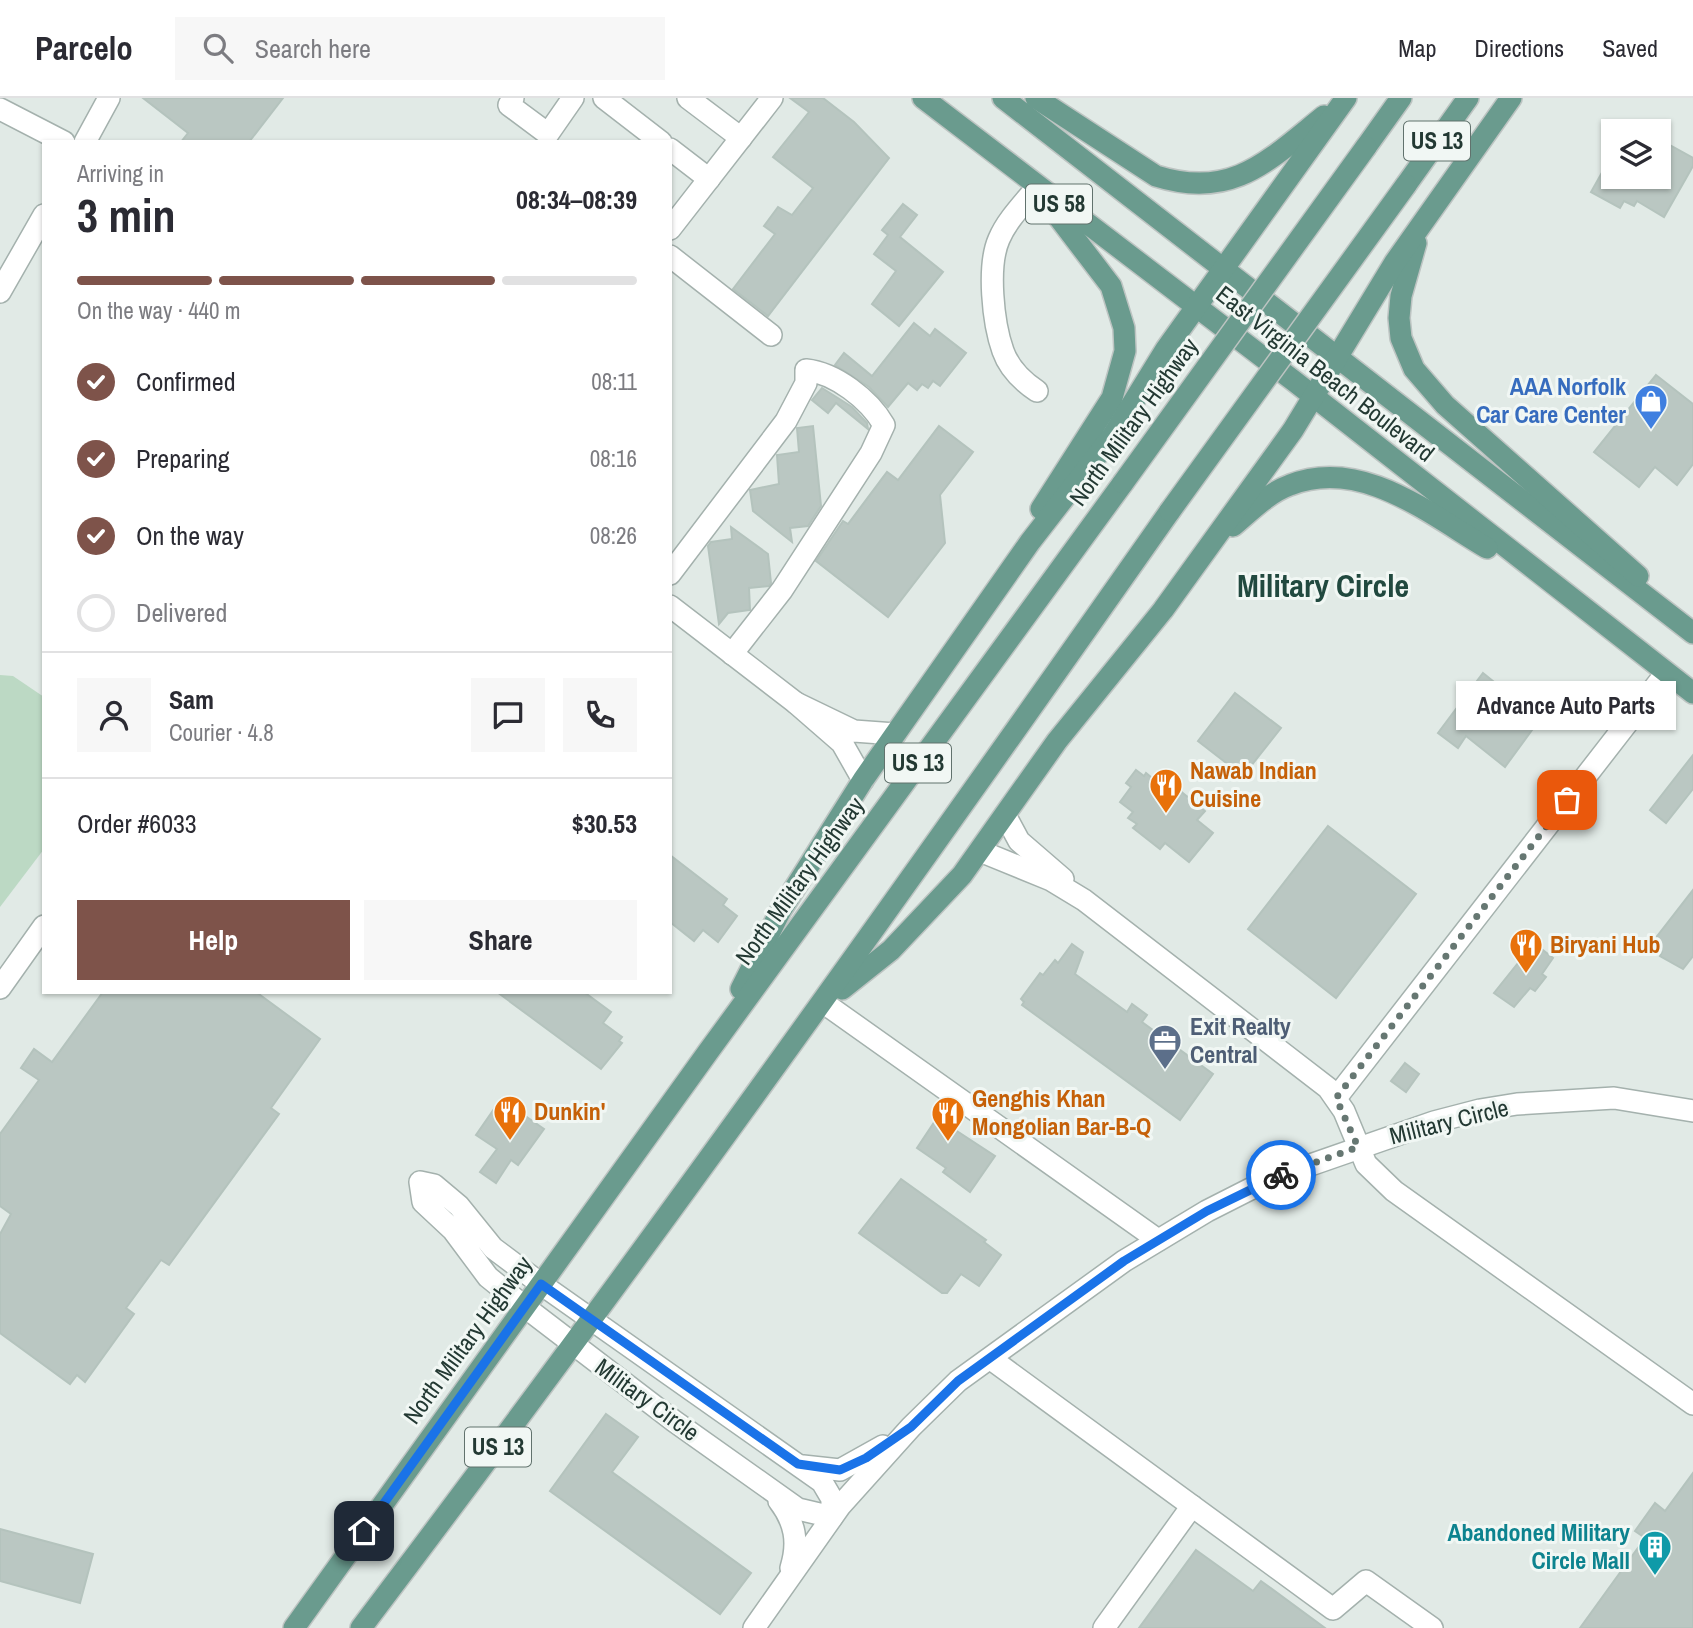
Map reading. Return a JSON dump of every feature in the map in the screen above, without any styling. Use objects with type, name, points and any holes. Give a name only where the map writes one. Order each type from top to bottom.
[{"type":"main road","name":"East Virginia Beach Boulevard","points":[[923,98],[1314,397],[1693,694]]},
{"type":"main road","name":"East Virginia Beach Boulevard","points":[[1003,98],[1692,632]]},
{"type":"main road","points":[[1036,98],[1156,176],[1202,185],[1228,181],[1261,166],[1345,99]]},
{"type":"main road","name":"North Military Highway","points":[[294,1628],[1401,98]]},
{"type":"main road","name":"US 13","points":[[361,1628],[574,1345],[824,1003],[1170,511],[1468,98]]},
{"type":"main road","points":[[824,1003],[891,950],[980,851],[1049,751],[1163,610],[1314,397],[1433,206],[1511,98]]},
{"type":"main road","points":[[714,1044],[780,910],[863,780],[972,624],[1113,435],[1196,307],[1345,99]]},
{"type":"main road","points":[[972,624],[1025,533],[1112,398],[1125,351],[1125,328],[1111,286],[1037,187]]},
{"type":"main road","points":[[1433,206],[1411,256],[1401,296],[1401,338],[1414,369],[1445,405],[1657,593],[1692,632]]},
{"type":"main road","points":[[1208,548],[1270,496],[1301,482],[1336,475],[1371,484],[1406,500],[1552,586]]},
{"type":"street","points":[[86,140],[109,98]]},
{"type":"street","points":[[513,98],[509,105],[548,134],[573,98]]},
{"type":"street","points":[[604,98],[658,140]]},
{"type":"street","points":[[688,98],[741,138]]},
{"type":"street","points":[[672,226],[772,98]]},
{"type":"street","points":[[0,109],[60,140]]},
{"type":"street","points":[[672,151],[709,179]]},
{"type":"street","points":[[1037,187],[999,239],[993,257],[992,279],[1003,350],[1014,371],[1037,391]]},
{"type":"street","points":[[0,292],[42,218]]},
{"type":"street","points":[[672,258],[771,335]]},
{"type":"street","points":[[672,571],[786,421],[806,383],[806,370],[821,372],[840,382],[879,416],[884,425],[871,453],[782,590],[732,654]]},
{"type":"street","points":[[672,608],[796,703],[842,743],[863,780]]},
{"type":"street","points":[[1336,1098],[1666,673]]},
{"type":"street","points":[[796,703],[854,730],[895,734]]},
{"type":"street","points":[[1005,815],[1019,841],[1084,900],[1328,1088],[1336,1098],[1369,1169],[1394,1191],[1693,1404]]},
{"type":"street","points":[[980,851],[1051,880],[1084,900]]},
{"type":"street","points":[[0,988],[42,929]]},
{"type":"street","points":[[824,1003],[1158,1240]]},
{"type":"street","name":"Military Circle","points":[[754,1628],[832,1517],[911,1427],[958,1381],[1117,1266],[1158,1240],[1270,1179],[1434,1122],[1517,1104],[1614,1098],[1693,1111]]},
{"type":"street","name":"Military Circle","points":[[420,1182],[434,1185],[443,1192],[459,1206],[493,1248],[541,1284],[593,1318],[822,1482],[829,1492],[832,1517],[798,1509],[674,1421],[488,1277],[453,1230],[423,1202],[420,1182]]},
{"type":"street","points":[[991,1359],[1334,1609],[1366,1581],[1432,1628]]},
{"type":"street","points":[[674,1421],[696,1391]]},
{"type":"street","name":"Military Circle","points":[[798,1464],[840,1470],[866,1458],[911,1427]]},
{"type":"street","name":"Military Circle","points":[[772,1490],[788,1512],[795,1529],[796,1553],[788,1577]]},
{"type":"street","points":[[1104,1628],[1192,1506]]},
{"type":"green space","points":[[0,675],[13,676],[42,696],[42,852],[0,907]]},
{"type":"building","points":[[143,98],[283,98],[251,140],[183,140],[188,133]]},
{"type":"building","points":[[790,98],[823,98],[854,122],[889,158],[768,316],[733,289],[775,234],[764,226],[778,207],[792,215],[813,188],[773,157],[809,112]]},
{"type":"building","points":[[1671,146],[1693,158],[1693,166],[1664,217],[1637,201],[1634,206],[1624,201],[1620,208],[1591,192],[1601,174],[1601,189],[1671,189]]},
{"type":"building","points":[[903,204],[917,215],[900,237],[943,272],[899,326],[872,304],[896,271],[874,254],[888,235],[882,230]]},
{"type":"building","points":[[914,323],[930,336],[935,329],[966,353],[940,386],[933,381],[928,388],[922,384],[917,390],[908,383],[888,407],[869,387],[835,365],[844,353],[872,376]]},
{"type":"building","name":"AAA Norfolk Car Care Center","points":[[1656,375],[1693,404],[1693,464],[1677,485],[1655,467],[1639,487],[1594,452]]},
{"type":"building","points":[[822,388],[852,407],[867,423],[868,429],[836,403],[828,413],[812,400]]},
{"type":"building","points":[[813,426],[821,506],[808,526],[790,528],[792,542],[753,511],[750,490],[779,484],[777,455],[799,452],[797,428]]},
{"type":"building","points":[[939,426],[973,452],[940,495],[945,543],[888,617],[816,561],[843,521],[848,524],[887,472],[898,480]]},
{"type":"building","points":[[731,527],[768,554],[771,583],[769,586],[749,588],[750,610],[728,613],[719,624],[708,546],[711,542],[732,539]]},
{"type":"building","points":[[1483,673],[1540,719],[1505,767],[1466,736],[1458,748],[1438,733]]},
{"type":"building","points":[[1235,693],[1281,728],[1243,776],[1198,741]]},
{"type":"building","points":[[1693,755],[1693,789],[1666,823],[1650,810]]},
{"type":"building","name":"Nawab Indian Cuisine","points":[[1136,770],[1144,776],[1146,773],[1174,796],[1179,790],[1205,811],[1197,820],[1213,833],[1189,862],[1165,843],[1160,849],[1133,828],[1137,824],[1128,818],[1133,812],[1120,802],[1131,787],[1126,783]]},
{"type":"building","points":[[1328,826],[1416,894],[1336,998],[1248,929]]},
{"type":"building","points":[[672,857],[727,899],[723,905],[737,916],[718,942],[703,930],[694,941],[672,924]]},
{"type":"building","points":[[1693,890],[1693,956],[1683,969],[1660,956],[1662,952],[1651,944]]},
{"type":"building","name":"Biryani Hub","points":[[1534,943],[1553,958],[1542,974],[1546,977],[1535,991],[1530,988],[1514,1007],[1494,993]]},
{"type":"building","points":[[1072,944],[1083,952],[1075,974],[1127,1012],[1132,1004],[1147,1015],[1142,1022],[1213,1074],[1180,1120],[1022,1005],[1024,1002],[1021,999],[1040,973],[1043,975],[1055,960],[1058,963]]},
{"type":"building","points":[[102,994],[259,994],[320,1039],[271,1108],[279,1114],[169,1265],[161,1260],[126,1308],[134,1314],[85,1382],[77,1375],[70,1384],[0,1333],[0,1234],[11,1214],[0,1206],[0,1134],[39,1080],[21,1068],[34,1049],[52,1062]]},
{"type":"building","points":[[500,994],[587,994],[611,1012],[603,1023],[622,1037],[619,1041],[622,1043],[601,1069]]},
{"type":"building","points":[[1405,1063],[1419,1074],[1406,1092],[1391,1081]]},
{"type":"building","name":"Dunkin'","points":[[501,1099],[544,1129],[518,1165],[511,1160],[496,1183],[480,1172],[497,1149],[476,1135]]},
{"type":"building","points":[[937,1118],[995,1156],[970,1192],[943,1172],[946,1168],[917,1148]]},
{"type":"building","points":[[901,1179],[986,1240],[984,1242],[1001,1255],[979,1286],[961,1274],[947,1293],[942,1293],[859,1233]]},
{"type":"building","points":[[606,1414],[638,1437],[612,1472],[751,1573],[720,1614],[550,1491]]},
{"type":"building","name":"Abandoned Military Circle Mall","points":[[1693,1473],[1693,1628],[1580,1628],[1645,1538],[1635,1531],[1655,1503],[1665,1511]]},
{"type":"building","points":[[0,1529],[93,1554],[80,1603],[0,1581]]},
{"type":"building","points":[[1196,1550],[1253,1591],[1261,1581],[1325,1628],[1139,1628]]},
{"type":"way so far","points":[[1281,1175],[1358,1147],[1336,1098],[1567,800]]},
{"type":"place","name":"AAA Norfolk Car Care Center","points":[[1651,431]]},
{"type":"place","name":"Advance Auto Parts","points":[[1567,800]]},
{"type":"place","name":"Nawab Indian Cuisine","points":[[1166,815]]},
{"type":"place","name":"Biryani Hub","points":[[1526,975]]},
{"type":"place","name":"Exit Realty Central","points":[[1165,1071]]},
{"type":"place","name":"Dunkin'","points":[[510,1142]]},
{"type":"place","name":"Genghis Khan Mongolian Bar-B-Q","points":[[948,1143]]},
{"type":"place","name":"Abandoned Military Circle Mall","points":[[1655,1577]]},
{"type":"district","name":"Military Circle","points":[[1323,586]]},
{"type":"route","points":[[364,1531],[541,1284],[798,1464],[822,1470],[840,1470],[866,1458],[911,1427],[958,1381],[1124,1261],[1207,1211],[1281,1175]]}]
